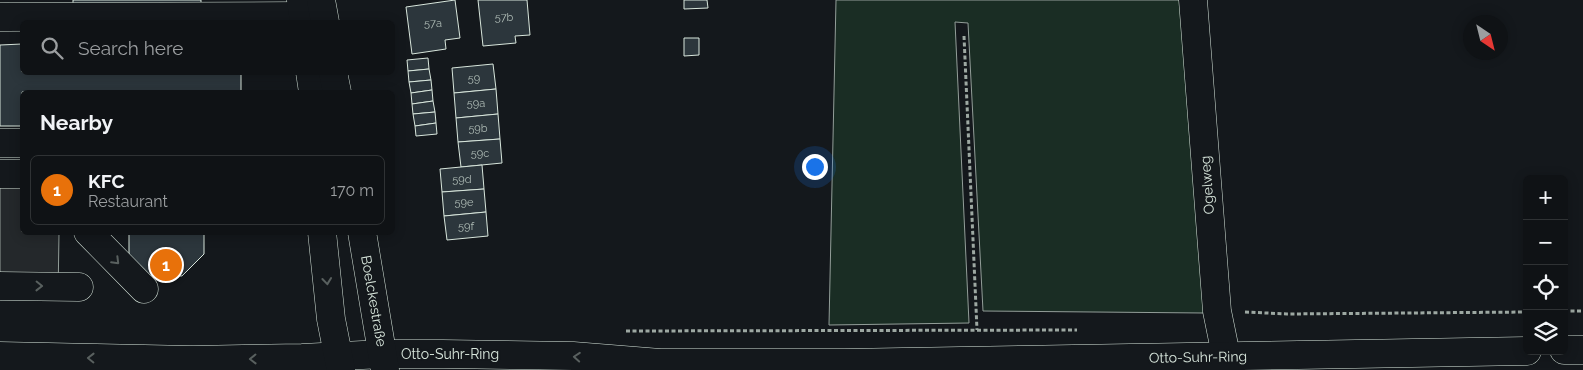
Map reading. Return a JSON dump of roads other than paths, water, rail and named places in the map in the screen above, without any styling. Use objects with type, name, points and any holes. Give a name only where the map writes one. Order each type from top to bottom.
[{"type":"street","name":"Ogelweg","points":[[1193,0],[1217,311],[1227,363]]},
{"type":"street","points":[[0,17],[311,12]]},
{"type":"street","points":[[0,32],[20,32]]},
{"type":"street","points":[[310,75],[313,90]]},
{"type":"street","points":[[334,75],[337,90]]},
{"type":"street","points":[[0,143],[20,143]]},
{"type":"street","points":[[0,174],[20,174]]},
{"type":"street","points":[[91,235],[144,289]]},
{"type":"street","points":[[322,235],[330,312],[339,363]]},
{"type":"street","name":"Boelckestraße","points":[[363,235],[384,362]]},
{"type":"street","points":[[0,286],[78,287]]},
{"type":"street","points":[[1568,350],[1583,350]]},
{"type":"street","name":"Otto-Suhr-Ring","points":[[0,356],[339,363],[573,356],[660,363],[978,360],[1227,363],[1523,351]]},
{"type":"street","name":"Otto-Suhr-Ring","points":[[608,370],[660,363]]},
{"type":"place","name":"KFC","points":[[166,265]]}]
